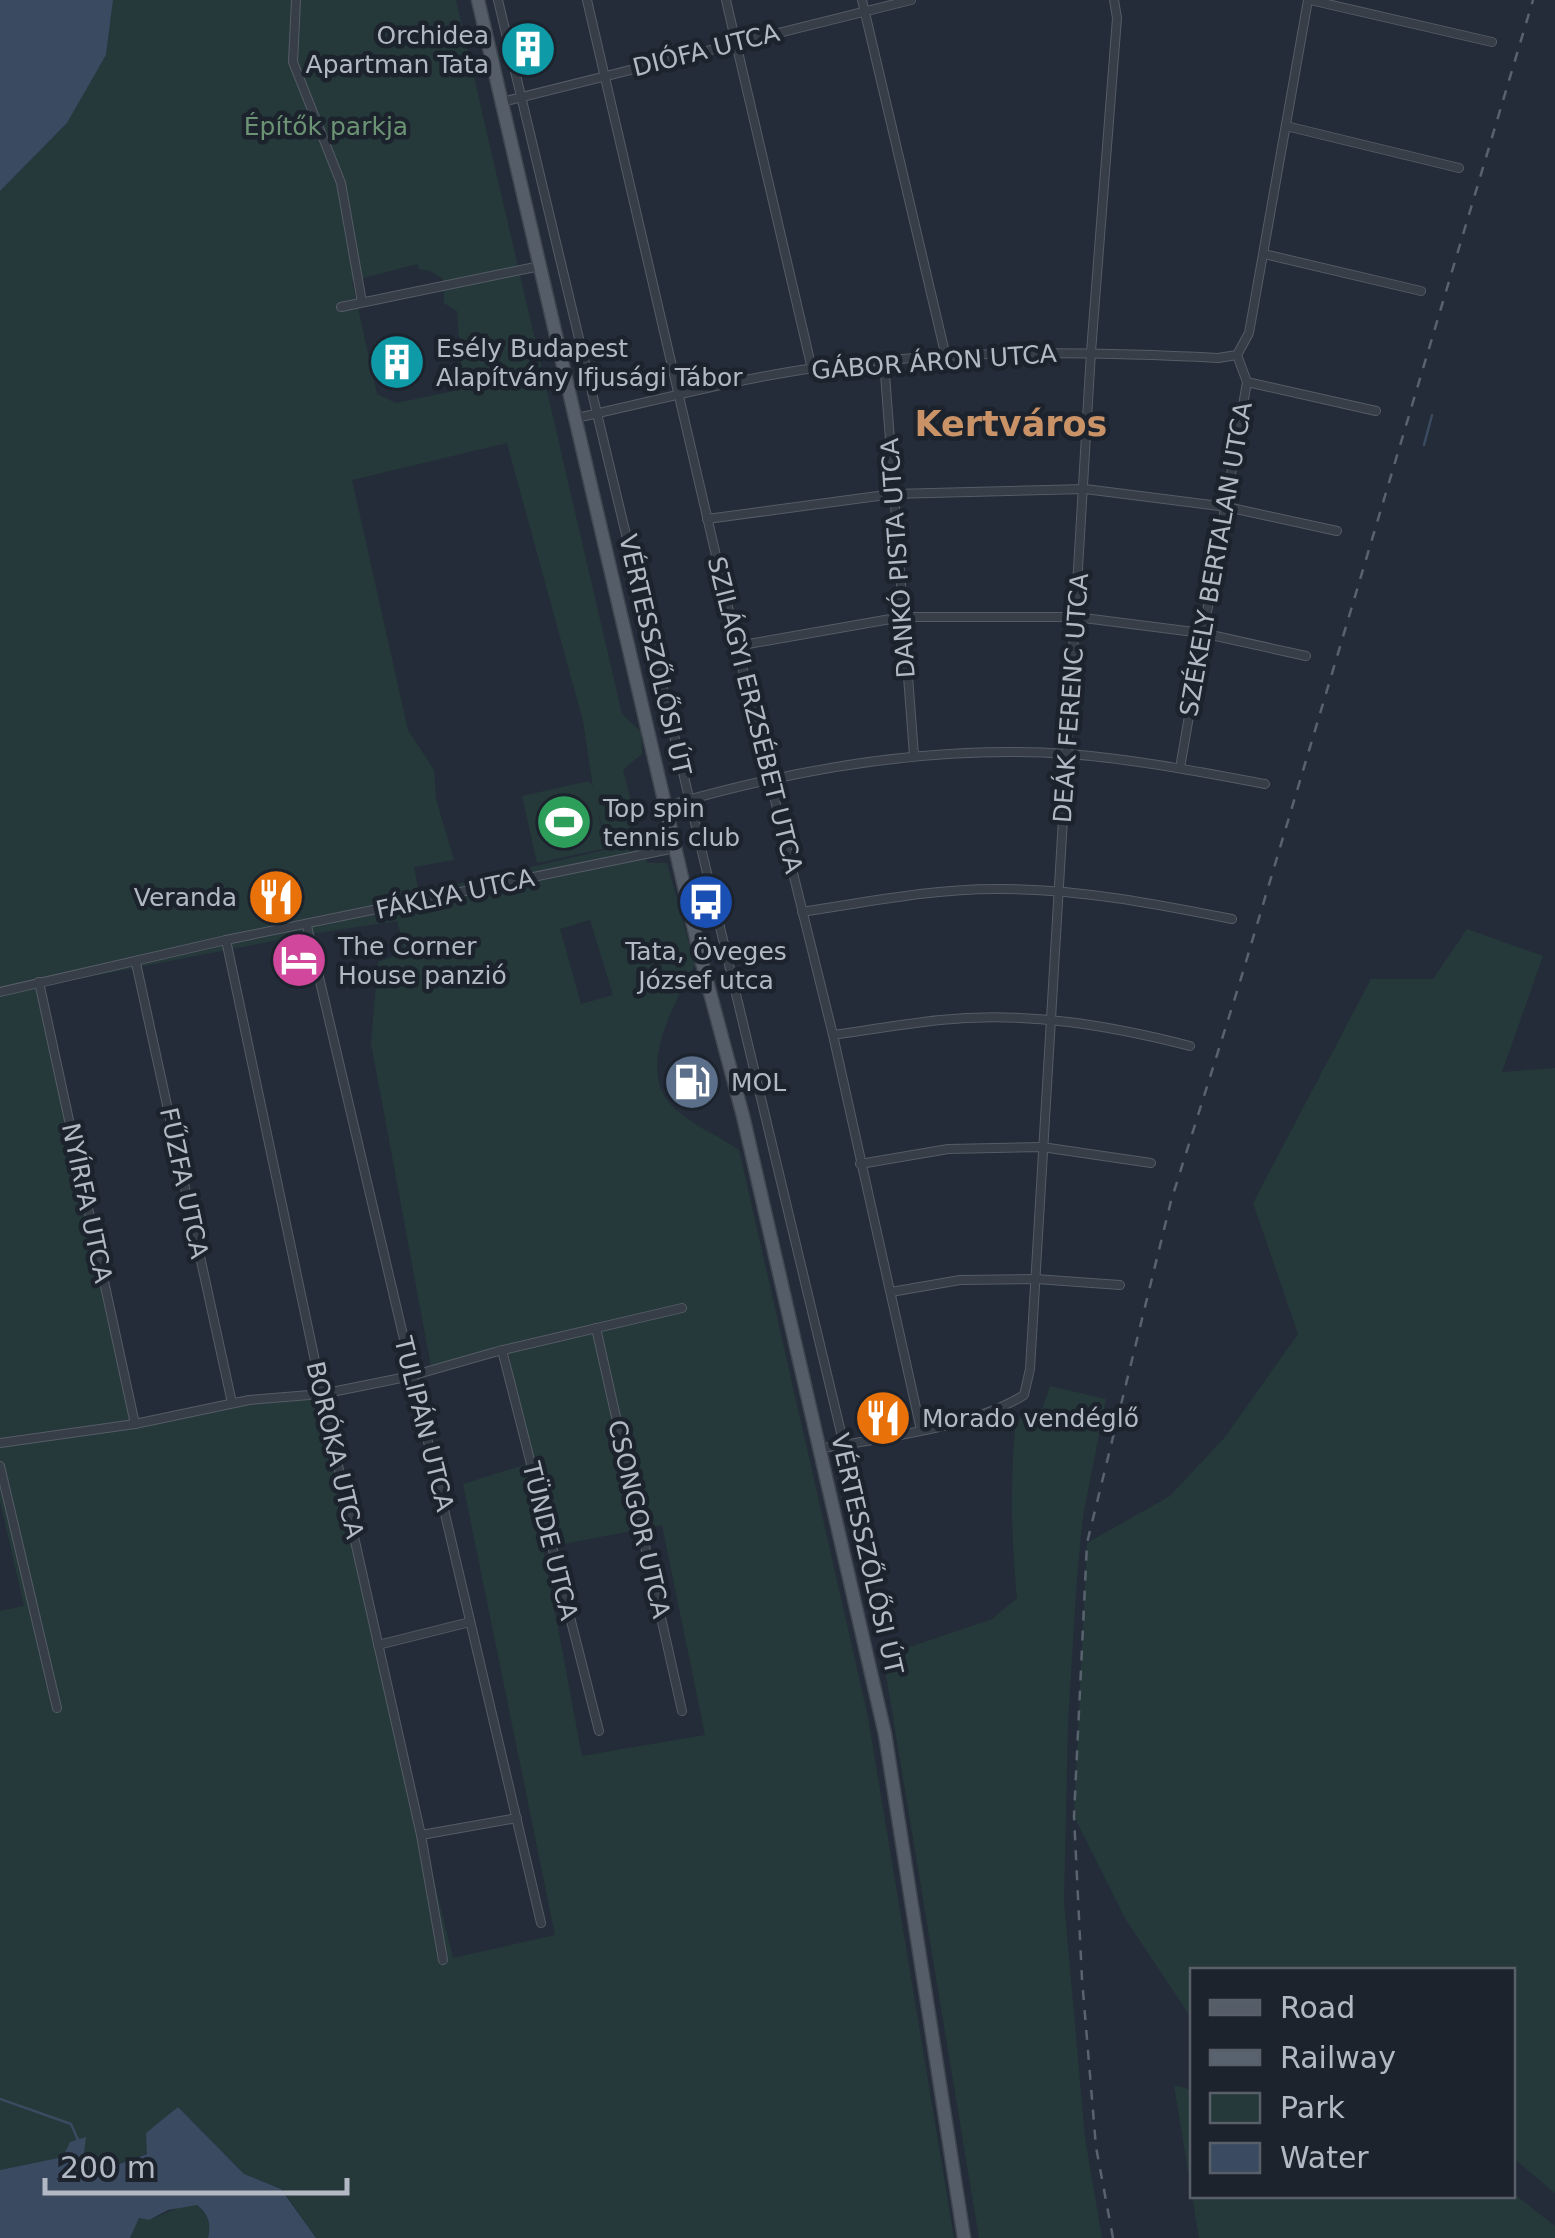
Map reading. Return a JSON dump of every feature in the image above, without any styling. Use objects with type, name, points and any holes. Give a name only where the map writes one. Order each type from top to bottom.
[{"type":"main road","name":"VÉRTESSZŐLŐSI ÚT","points":[[478,0],[885,1734],[964,2238]]},
{"type":"street","points":[[296,0],[292,62],[340,183],[362,302]]},
{"type":"street","name":"VÉRTESSZŐLŐSI ÚT","points":[[498,0],[844,1445]]},
{"type":"street","name":"SZILÁGYI ERZSÉBET UTCA","points":[[587,0],[736,646],[833,1036],[922,1430]]},
{"type":"street","points":[[726,0],[812,368]]},
{"type":"street","points":[[862,0],[946,357]]},
{"type":"street","name":"DIÓFA UTCA","points":[[502,102],[911,0]]},
{"type":"street","name":"DEÁK FERENC UTCA","points":[[922,1430],[1004,1408],[1024,1395],[1030,1369],[1086,489],[1091,352],[1117,18],[1114,0]]},
{"type":"street","points":[[1237,356],[1249,333],[1309,0],[1492,42]]},
{"type":"street","points":[[1286,126],[1459,168]]},
{"type":"street","points":[[1264,254],[1422,291]]},
{"type":"street","points":[[341,307],[540,266]]},
{"type":"street","name":"GÁBOR ÁRON UTCA","points":[[576,418],[812,368],[884,361],[1091,352],[1237,356]]},
{"type":"street","name":"SZÉKELY BERTALAN UTCA","points":[[1180,768],[1248,382],[1237,356]]},
{"type":"street","name":"DANKÓ PISTA UTCA","points":[[884,361],[914,756]]},
{"type":"street","points":[[1248,382],[1376,411]]},
{"type":"street","points":[[707,519],[893,494],[1086,489],[1227,507],[1337,532]]},
{"type":"street","points":[[736,646],[902,617],[1076,617],[1202,633],[1306,656]]},
{"type":"street","points":[[668,806],[772,779],[914,756],[1068,754],[1180,768],[1265,784]]},
{"type":"street","name":"FÁKLYA UTCA","points":[[0,992],[226,940],[675,848]]},
{"type":"street","points":[[802,912],[915,895],[984,890],[1134,899],[1232,920]]},
{"type":"street","name":"TULIPÁN UTCA","points":[[307,926],[541,1922]]},
{"type":"street","name":"BORÓKA UTCA","points":[[226,940],[420,1834],[442,1960]]},
{"type":"street","name":"FŰZFA UTCA","points":[[136,963],[232,1403]]},
{"type":"street","name":"NYÍRFA UTCA","points":[[39,982],[135,1424]]},
{"type":"street","points":[[833,1036],[942,1020],[1050,1019],[1131,1031],[1190,1046]]},
{"type":"street","points":[[860,1164],[948,1150],[1042,1146],[1151,1163]]},
{"type":"street","points":[[891,1292],[960,1280],[1120,1284]]},
{"type":"street","points":[[0,1444],[135,1424],[276,1396],[322,1394],[411,1376],[502,1350],[682,1308]]},
{"type":"street","points":[[789,1320],[812,1313]]},
{"type":"street","name":"CSONGOR UTCA","points":[[596,1328],[682,1711]]},
{"type":"street","name":"TÜNDE UTCA","points":[[502,1350],[599,1730]]},
{"type":"street","points":[[819,1449],[922,1430]]},
{"type":"street","points":[[0,1466],[58,1708]]},
{"type":"street","points":[[378,1645],[470,1622]]},
{"type":"street","points":[[420,1834],[518,1818]]},
{"type":"green space","name":"Építők parkja","points":[[113,0],[456,0],[622,714],[641,732],[642,754],[623,770],[647,863],[667,863],[695,965],[662,1037],[658,1075],[663,1093],[674,1108],[739,1150],[868,1717],[954,2238],[316,2238],[282,2189],[244,2174],[178,2107],[148,2153],[80,2178],[85,2138],[63,2157],[0,2170],[0,1611],[24,1606],[0,1501],[0,191],[67,123],[106,55]],"holes":[[[417,264],[419,269],[443,279],[444,303],[457,311],[462,375],[454,391],[396,403],[377,394],[352,281]],[[507,443],[583,721],[593,787],[589,781],[522,796],[537,863],[607,848],[595,800],[609,849],[419,893],[414,867],[454,860],[436,799],[434,770],[408,730],[352,480]],[[590,920],[613,995],[581,1004],[560,929]],[[397,921],[405,952],[378,962],[371,1043],[432,1372],[509,1354],[530,1463],[463,1484],[555,1935],[453,1958],[336,1479],[322,1394],[249,1400],[135,1424],[37,987]],[[662,1525],[705,1735],[582,1756],[543,1548]]]},
{"type":"green space","points":[[1467,929],[1543,956],[1502,1072],[1555,1068],[1555,2193],[1515,2160],[1515,1968],[1190,1968],[1190,2016],[1126,1920],[1074,1816],[1087,1543],[1170,1496],[1225,1437],[1298,1334],[1253,1203],[1371,979],[1433,979]]},
{"type":"green space","points":[[1050,1386],[1106,1399],[1083,1516],[1077,1577],[1068,1721],[1064,1901],[1085,2138],[1102,2238],[979,2238],[886,1675],[895,1652],[992,1619],[1017,1598],[1012,1509],[1016,1419],[1041,1413]]},
{"type":"green space","points":[[1174,2085],[1190,2089],[1190,2183]]},
{"type":"green space","points":[[1515,2195],[1555,2226],[1555,2238],[1199,2238],[1192,2198],[1515,2198]]},
{"type":"green space","points":[[185,2205],[197,2205],[204,2213],[209,2224],[208,2238],[130,2238],[139,2218],[149,2220]]},
{"type":"water","points":[[0,0],[113,0],[106,55],[67,123],[0,191]]},
{"type":"water","points":[[178,2107],[244,2174],[281,2189],[316,2238],[208,2238],[208,2220],[197,2205],[168,2210],[149,2220],[139,2218],[130,2238],[0,2238],[0,2170],[63,2157],[70,2142],[86,2137],[81,2178],[147,2154],[146,2133]]},
{"type":"waterway","points":[[1424,445],[1432,415]]},
{"type":"waterway","points":[[0,2099],[71,2124],[78,2140]]},
{"type":"railway","points":[[1113,2238],[1096,2147],[1074,1816],[1087,1543],[1171,1201],[1533,0]]},
{"type":"place","name":"Orchidea Apartman Tata","points":[[528,49]]},
{"type":"place","name":"Esély Budapest Alapítvány Ifjusági Tábor","points":[[397,362]]},
{"type":"place","name":"Top spin tennis club","points":[[564,822]]},
{"type":"place","name":"Veranda","points":[[276,897]]},
{"type":"place","name":"Tata, Öveges József utca","points":[[706,902]]},
{"type":"place","name":"The Corner House panzió","points":[[299,960]]},
{"type":"place","name":"MOL","points":[[692,1082]]},
{"type":"place","name":"Morado vendéglő","points":[[883,1418]]},
{"type":"district","name":"Kertváros","points":[[1011,424]]}]
